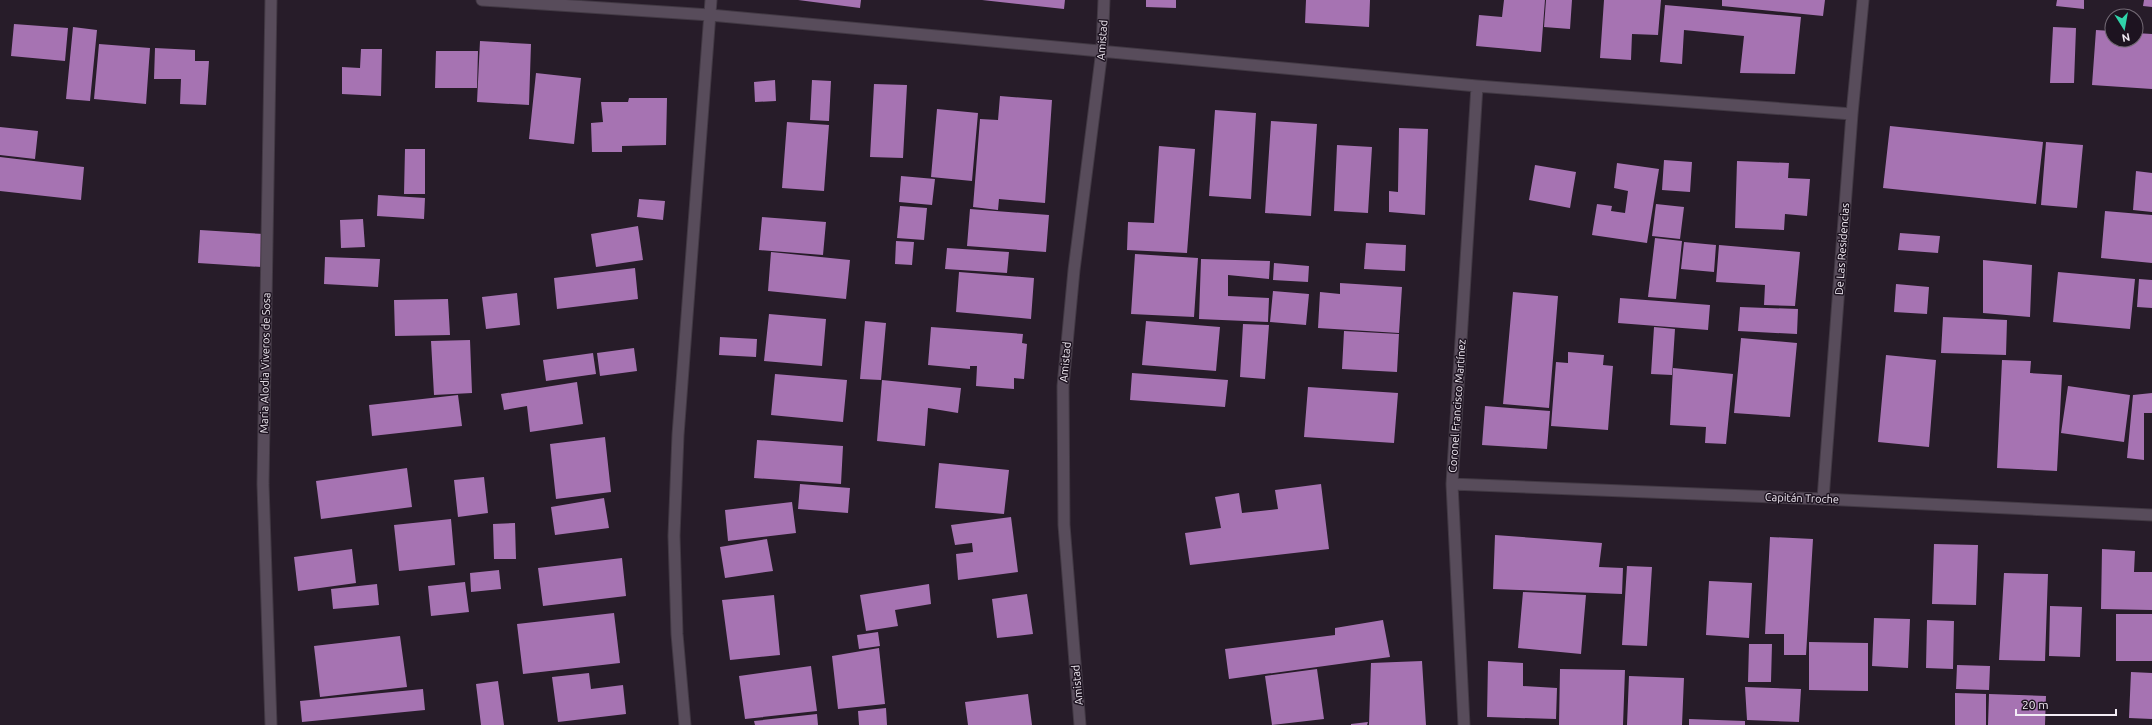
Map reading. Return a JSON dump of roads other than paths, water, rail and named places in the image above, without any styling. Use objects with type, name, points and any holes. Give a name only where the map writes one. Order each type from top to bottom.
[{"type":"street","name":"Maria Alodia Viveros de Sosa","points":[[271,0],[263,484],[271,725]]},
{"type":"street","points":[[482,0],[710,15],[1102,50],[1477,86],[1852,114]]},
{"type":"street","points":[[685,725],[677,634],[674,536],[678,435],[711,0]]},
{"type":"street","name":"Amistad","points":[[1080,725],[1064,525],[1063,386],[1074,270],[1102,50],[1104,0]]},
{"type":"street","name":"De Las Residencias","points":[[1823,499],[1852,114],[1863,0]]},
{"type":"street","name":"Coronel Francisco Martínez","points":[[1464,725],[1452,484],[1477,86]]},
{"type":"street","name":"Capitán Troche","points":[[1452,484],[1823,499],[2152,515]]}]
